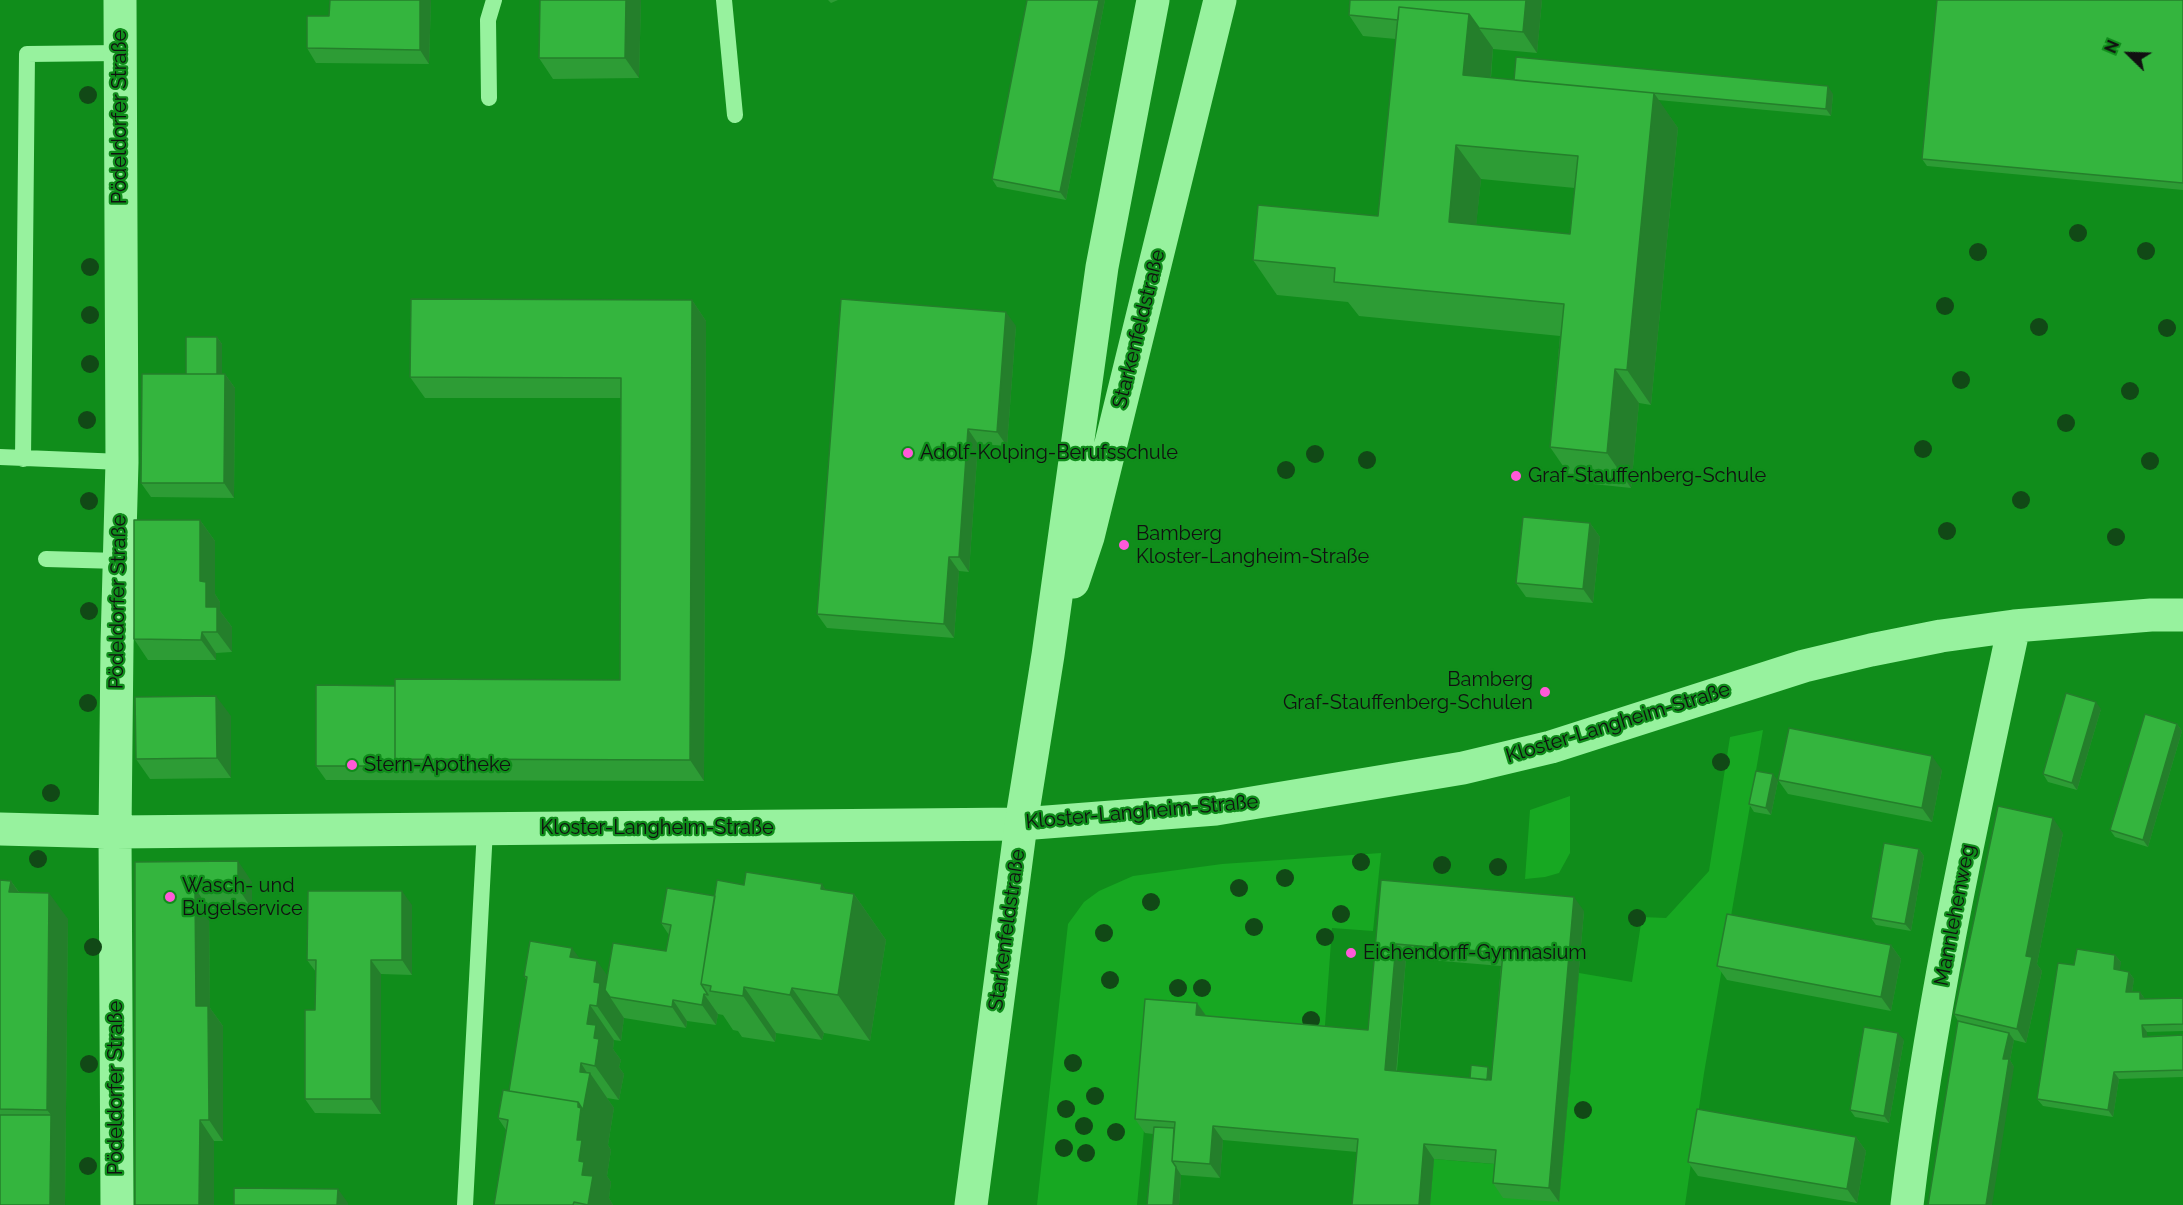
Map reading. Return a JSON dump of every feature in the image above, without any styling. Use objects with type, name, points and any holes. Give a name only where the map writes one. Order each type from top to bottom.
[{"type":"street","name":"Pödeldorfer Straße","points":[[117,1205],[115,832],[122,462],[120,0]]},
{"type":"street","name":"Starkenfeldstraße","points":[[970,1205],[1021,824],[1048,655],[1102,267],[1153,0]]},
{"type":"street","name":"Starkenfeldstraße","points":[[1048,655],[1088,537],[1220,0]]},
{"type":"street","name":"Kloster-Langheim-Straße","points":[[0,829],[115,832],[1021,824],[1216,809],[1462,768],[1551,747],[1804,666],[1871,650],[1941,636],[2014,626],[2151,615],[2183,615]]},
{"type":"street","name":"Mannlehenweg","points":[[1907,1205],[1915,1136],[1946,959],[2014,626]]},
{"type":"lane","points":[[489,98],[489,20],[494,0]]},
{"type":"lane","points":[[724,0],[735,115]]},
{"type":"lane","points":[[23,459],[27,54],[120,53]]},
{"type":"lane","points":[[0,457],[122,462]]},
{"type":"lane","points":[[46,559],[119,561]]},
{"type":"lane","points":[[465,1205],[485,829]]},
{"type":"green space","points":[[1763,730],[1704,1073],[1685,1205],[1430,1205],[1434,1159],[1506,1165],[1559,1202],[1579,973],[1632,982],[1642,917],[1666,918],[1709,871],[1730,737]]},
{"type":"green space","points":[[1570,796],[1570,853],[1559,873],[1525,879],[1530,810]]},
{"type":"green space","points":[[1381,853],[1373,931],[1332,928],[1324,1039],[1155,1013],[1137,1205],[1037,1205],[1068,924],[1084,902],[1099,891],[1133,876],[1222,864]]},
{"type":"building","points":[[330,0],[420,0],[420,50],[307,48],[307,16],[329,16]]},
{"type":"building","points":[[540,0],[626,0],[625,58],[539,58]]},
{"type":"building","points":[[1027,0],[1099,0],[1060,192],[992,179]]},
{"type":"building","points":[[1350,0],[1526,0],[1523,32],[1479,28],[1469,14],[1399,7],[1398,20],[1349,15]]},
{"type":"building","points":[[1937,0],[2183,0],[2183,183],[1922,159]]},
{"type":"building","points":[[1399,7],[1469,14],[1463,75],[1654,93],[1627,370],[1615,369],[1607,453],[1550,447],[1564,304],[1334,282],[1335,268],[1253,260],[1258,205],[1378,216]],"holes":[[[1456,145],[1578,156],[1570,234],[1449,222]]]},
{"type":"building","points":[[1516,57],[1828,86],[1826,109],[1514,80]]},
{"type":"building","points":[[411,299],[692,300],[690,760],[395,759],[395,679],[620,680],[621,378],[410,377]]},
{"type":"building","points":[[841,299],[1006,312],[997,432],[968,429],[959,557],[949,557],[944,624],[817,614]]},
{"type":"building","points":[[186,337],[217,337],[217,374],[186,374]]},
{"type":"building","points":[[142,374],[225,374],[224,483],[141,483]]},
{"type":"building","points":[[1523,517],[1590,523],[1583,589],[1516,583]]},
{"type":"building","points":[[134,520],[200,520],[200,581],[206,582],[206,607],[217,607],[217,632],[202,632],[201,640],[134,639]]},
{"type":"building","points":[[316,685],[395,686],[395,759],[399,766],[316,766]]},
{"type":"building","points":[[2066,693],[2096,702],[2072,783],[2043,774]]},
{"type":"building","points":[[216,696],[217,758],[136,759],[135,697]]},
{"type":"building","points":[[2145,714],[2177,724],[2143,840],[2110,830]]},
{"type":"building","points":[[1789,728],[1932,756],[1922,808],[1778,780]]},
{"type":"building","points":[[1756,771],[1773,774],[1766,808],[1749,804]]},
{"type":"building","points":[[1998,806],[2053,818],[2026,956],[2032,957],[2017,1029],[1954,1014]]},
{"type":"building","points":[[1884,843],[1919,849],[1905,924],[1871,918]]},
{"type":"building","points":[[238,861],[238,888],[195,888],[196,1006],[208,1006],[209,1120],[200,1120],[199,1205],[135,1205],[135,862]]},
{"type":"building","points":[[746,872],[822,884],[821,889],[854,894],[838,995],[792,988],[790,995],[744,987],[743,996],[710,991],[711,986],[701,984],[717,880],[744,885]]},
{"type":"building","points":[[0,880],[11,881],[9,892],[49,893],[47,1110],[0,1109]]},
{"type":"building","points":[[1381,880],[1574,897],[1549,1188],[1493,1183],[1496,1150],[1424,1144],[1419,1205],[1352,1205],[1358,1139],[1213,1126],[1210,1164],[1172,1161],[1175,1122],[1135,1119],[1145,999],[1197,1003],[1196,1015],[1368,1030]],"holes":[[[1396,944],[1503,953],[1491,1080],[1385,1070]]]},
{"type":"building","points":[[667,888],[715,896],[701,984],[708,995],[704,994],[702,1005],[673,1000],[672,1007],[610,997],[605,990],[613,943],[666,951],[671,925],[661,923]]},
{"type":"building","points":[[308,891],[402,891],[402,960],[371,960],[371,1099],[305,1099],[305,1010],[315,1010],[316,960],[307,960]]},
{"type":"building","points":[[1727,914],[1891,945],[1881,997],[1717,966]]},
{"type":"building","points":[[530,941],[572,948],[570,957],[597,961],[594,982],[600,983],[597,1006],[590,1005],[587,1024],[596,1025],[594,1038],[599,1039],[595,1066],[581,1063],[580,1072],[590,1073],[583,1110],[578,1102],[509,1091],[527,977],[524,976]]},
{"type":"building","points":[[2077,949],[2115,955],[2114,969],[2129,972],[2126,992],[2140,992],[2140,999],[2183,998],[2183,1024],[2142,1025],[2143,1037],[2183,1035],[2183,1070],[2114,1072],[2108,1110],[2037,1099],[2058,963],[2074,965]]},
{"type":"building","points":[[1958,1021],[2009,1033],[2003,1059],[2009,1059],[1986,1205],[1928,1205]]},
{"type":"building","points":[[1864,1027],[1898,1033],[1884,1116],[1850,1110]]},
{"type":"building","points":[[1471,1065],[1488,1067],[1487,1080],[1470,1078]]},
{"type":"building","points":[[503,1090],[578,1102],[578,1107],[581,1108],[577,1140],[582,1140],[579,1161],[584,1162],[582,1175],[593,1176],[588,1205],[574,1202],[573,1205],[494,1205],[508,1120],[498,1118]]},
{"type":"building","points":[[1697,1109],[1856,1137],[1847,1189],[1688,1162]]},
{"type":"building","points":[[0,1115],[51,1115],[50,1205],[0,1205]]},
{"type":"building","points":[[1154,1127],[1174,1128],[1172,1161],[1176,1167],[1173,1205],[1147,1205]]},
{"type":"building","points":[[234,1188],[338,1189],[337,1205],[234,1205]]},
{"type":"place","name":"Adolf-Kolping-Berufsschule","points":[[908,453]]},
{"type":"place","name":"Graf-Stauffenberg-Schule","points":[[1516,476]]},
{"type":"place","name":"Bamberg Kloster-Langheim-Straße","points":[[1124,545]]},
{"type":"place","name":"Bamberg Graf-Stauffenberg-Schulen","points":[[1545,692]]},
{"type":"place","name":"Stern-Apotheke","points":[[352,765]]},
{"type":"place","name":"Wasch- und Bügelservice","points":[[170,897]]},
{"type":"place","name":"Eichendorff-Gymnasium","points":[[1351,953]]}]
